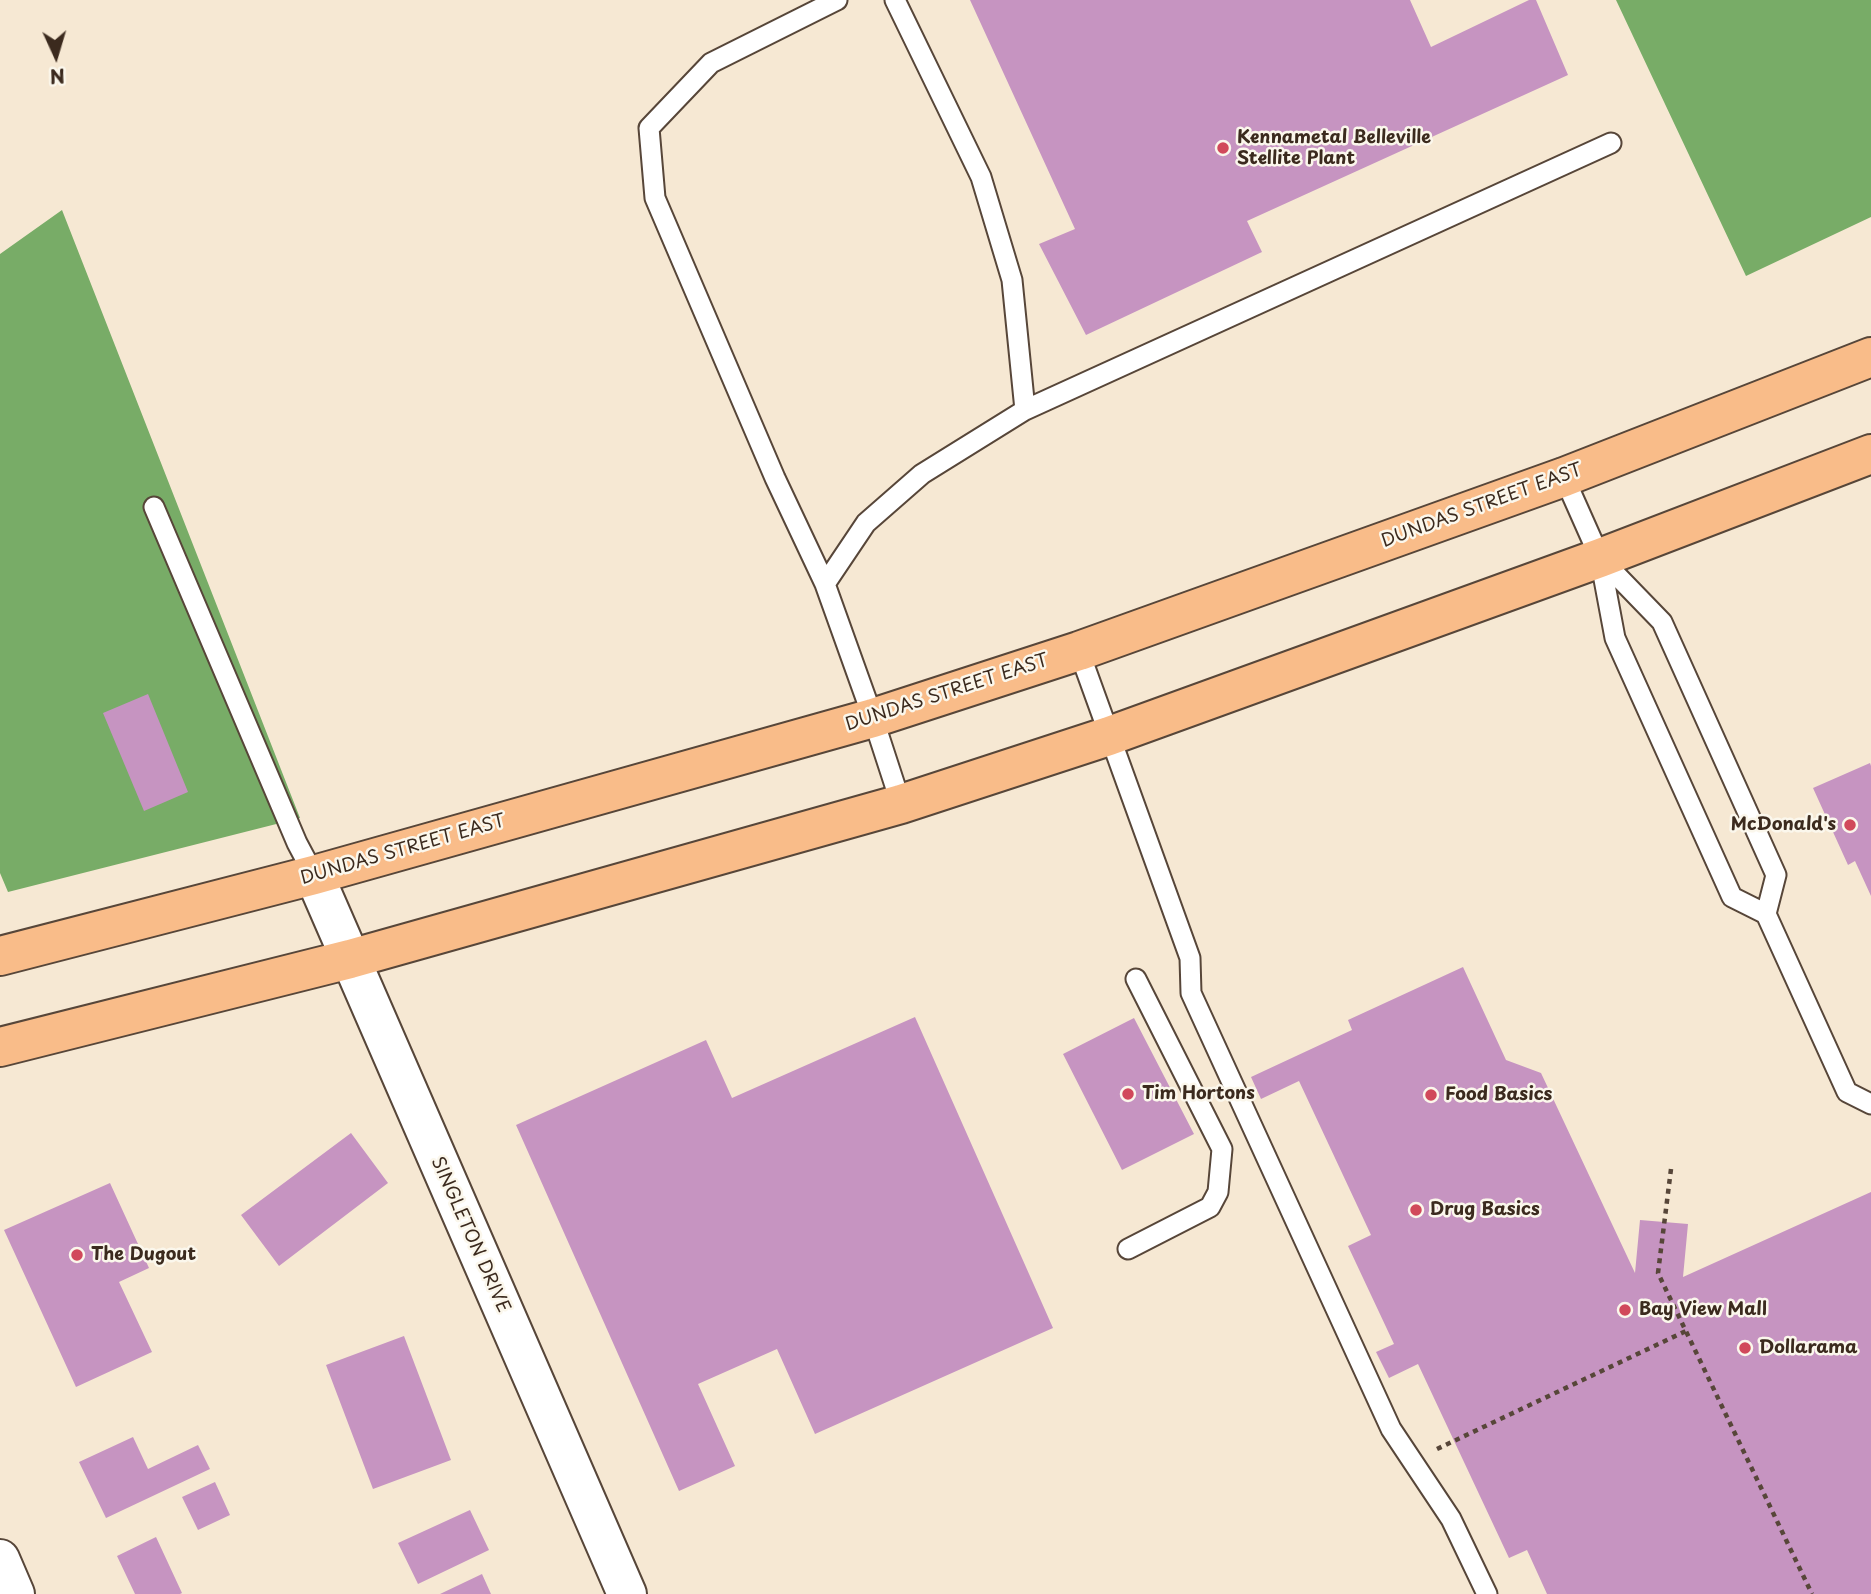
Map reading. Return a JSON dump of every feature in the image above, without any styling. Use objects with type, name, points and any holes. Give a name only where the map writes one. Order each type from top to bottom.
[{"type":"main road","name":"DUNDAS STREET EAST","points":[[0,956],[314,875],[873,718],[1079,651],[1564,477],[1871,356]]},
{"type":"main road","points":[[0,1047],[350,959],[901,804],[1109,736],[1600,558],[1871,454]]},
{"type":"street","name":"SINGLETON DRIVE","points":[[314,875],[627,1594]]},
{"type":"lane","points":[[837,0],[711,63],[649,128],[655,198],[775,478],[825,584],[901,804]]},
{"type":"lane","points":[[895,0],[981,177],[1012,280],[1024,410]]},
{"type":"lane","points":[[825,584],[866,523],[922,474],[1024,410],[1611,143]]},
{"type":"lane","points":[[1564,477],[1600,558],[1615,638],[1732,897],[1766,914]]},
{"type":"lane","points":[[154,507],[297,843],[314,875]]},
{"type":"lane","points":[[1600,558],[1662,622],[1776,875],[1766,914],[1847,1092],[1871,1104]]},
{"type":"lane","points":[[1079,651],[1190,958],[1191,993],[1391,1429],[1451,1519],[1487,1594]]},
{"type":"lane","points":[[1128,1250],[1210,1207],[1219,1192],[1223,1149],[1136,979]]},
{"type":"path","points":[[1671,1169],[1658,1273],[1812,1594]]},
{"type":"path","points":[[1411,1461],[1686,1331]]},
{"type":"green space","points":[[1616,0],[1871,0],[1871,217],[1746,276]]},
{"type":"green space","points":[[62,210],[300,818],[8,892],[0,873],[0,254]]},
{"type":"building","name":"Kennametal Belleville Stellite Plant","points":[[970,0],[1410,0],[1431,47],[1529,0],[1536,0],[1568,75],[1247,221],[1262,252],[1086,335],[1039,244],[1075,229]]},
{"type":"building","points":[[148,694],[188,792],[144,811],[103,713]]},
{"type":"building","name":"McDonald's","points":[[1870,763],[1871,896],[1855,861],[1848,865],[1813,788]]},
{"type":"building","name":"Bay View Mall","points":[[1463,967],[1506,1060],[1541,1073],[1635,1273],[1640,1220],[1688,1224],[1683,1277],[1871,1192],[1871,1594],[1547,1594],[1527,1550],[1509,1558],[1418,1364],[1389,1378],[1376,1352],[1394,1344],[1348,1246],[1371,1235],[1299,1081],[1261,1099],[1251,1077],[1352,1030],[1348,1020]]},
{"type":"building","points":[[915,1017],[1053,1328],[815,1434],[777,1349],[698,1384],[735,1466],[679,1491],[516,1125],[706,1040],[732,1098]]},
{"type":"building","name":"Tim Hortons","points":[[1134,1018],[1194,1134],[1122,1170],[1063,1054]]},
{"type":"building","points":[[351,1133],[388,1183],[279,1266],[241,1215]]},
{"type":"building","points":[[110,1183],[149,1268],[119,1282],[152,1352],[76,1387],[4,1230]]},
{"type":"building","points":[[404,1336],[451,1460],[373,1489],[326,1365]]},
{"type":"building","points":[[133,1437],[148,1469],[198,1445],[210,1469],[106,1518],[79,1462]]},
{"type":"building","points":[[215,1482],[230,1515],[198,1530],[182,1497]]},
{"type":"building","points":[[470,1510],[489,1550],[418,1584],[398,1543]]},
{"type":"building","points":[[156,1537],[182,1593],[180,1594],[135,1594],[117,1556]]},
{"type":"building","points":[[482,1574],[491,1594],[440,1594]]},
{"type":"place","name":"Kennametal Belleville Stellite Plant","points":[[1223,148]]},
{"type":"place","name":"McDonald's","points":[[1850,825]]},
{"type":"place","name":"Tim Hortons","points":[[1128,1094]]},
{"type":"place","name":"Food Basics","points":[[1431,1095]]},
{"type":"place","name":"Drug Basics","points":[[1416,1210]]},
{"type":"place","name":"The Dugout","points":[[77,1255]]},
{"type":"place","name":"Bay View Mall","points":[[1625,1310]]},
{"type":"place","name":"Dollarama","points":[[1745,1348]]}]
